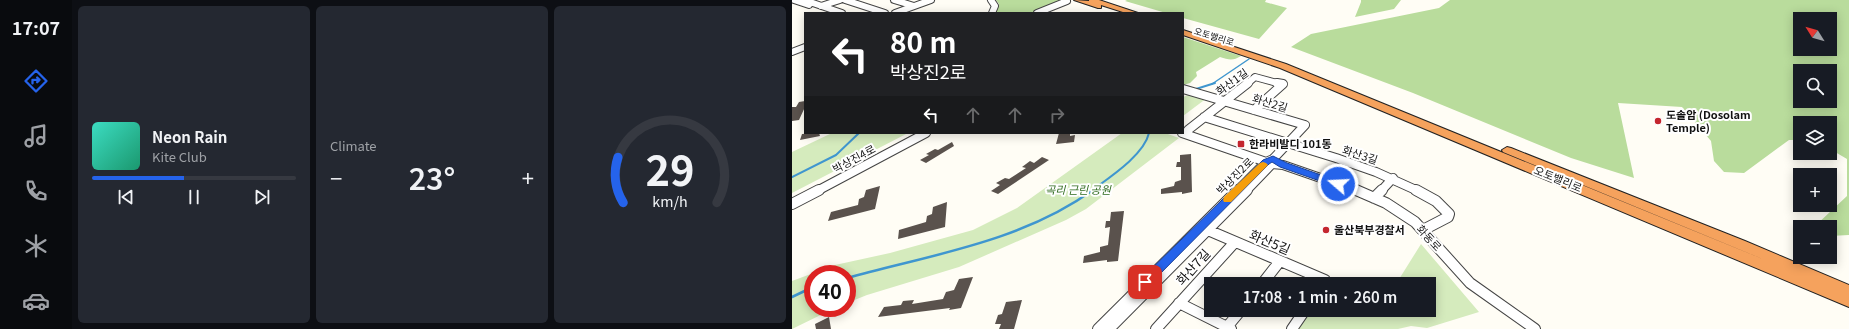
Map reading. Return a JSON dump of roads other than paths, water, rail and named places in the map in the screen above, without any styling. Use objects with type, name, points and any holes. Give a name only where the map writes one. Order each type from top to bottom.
[{"type":"highway","points":[[1077,0],[1095,2],[1115,10],[1128,12]]},
{"type":"highway","name":"오토밸리로","points":[[1184,27],[1268,57],[1660,216],[1707,236],[1782,273],[1849,301]]},
{"type":"highway","name":"오토밸리로","points":[[1184,32],[1244,49]]},
{"type":"highway","name":"오토밸리로","points":[[1707,236],[1740,244],[1849,291]]},
{"type":"highway","points":[[1740,244],[1849,282]]},
{"type":"highway","points":[[1782,273],[1849,306]]},
{"type":"street","points":[[794,0],[838,12]]},
{"type":"street","points":[[804,0],[830,12]]},
{"type":"street","points":[[819,7],[840,0]]},
{"type":"street","points":[[845,0],[882,12]]},
{"type":"street","points":[[894,0],[914,6]]},
{"type":"street","points":[[898,12],[931,0]]},
{"type":"street","points":[[992,0],[995,6],[992,12]]},
{"type":"street","points":[[1040,12],[1067,1]]},
{"type":"street","points":[[792,51],[804,46]]},
{"type":"street","name":"화산1길","points":[[1184,131],[1255,77],[1283,84],[1254,110]]},
{"type":"street","name":"화산2길","points":[[1184,88],[1305,126],[1270,161]]},
{"type":"street","name":"화산3길","points":[[1204,117],[1393,178],[1422,193],[1447,210],[1449,214],[1448,217],[1424,230]]},
{"type":"street","name":"화동로","points":[[1184,131],[1374,198],[1398,211],[1424,230],[1462,276],[1481,292],[1535,329]]},
{"type":"street","name":"박상진4로","points":[[792,198],[915,134]]},
{"type":"street","name":"박상진4로","points":[[792,204],[924,134]]},
{"type":"street","name":"박상진2로","points":[[1109,329],[1270,161]]},
{"type":"street","points":[[1374,198],[1393,178]]},
{"type":"street","name":"박상진2로","points":[[1098,329],[1204,229]]},
{"type":"street","name":"화산5길","points":[[1204,229],[1318,277]]},
{"type":"street","name":"화산7길","points":[[1156,329],[1235,242]]},
{"type":"street","points":[[1267,277],[1280,261]]},
{"type":"street","points":[[1179,303],[1229,328],[1236,317]]},
{"type":"street","points":[[1292,329],[1300,317]]},
{"type":"waterway","points":[[1212,84],[1249,59]]},
{"type":"waterway","points":[[1196,89],[1212,84]]},
{"type":"waterway","points":[[792,177],[836,155],[858,134]]},
{"type":"waterway","points":[[1091,191],[1125,165],[1140,149],[1146,141],[1149,134]]},
{"type":"waterway","points":[[856,276],[942,254],[1005,235],[1065,208],[1093,190]]},
{"type":"waterway","points":[[792,297],[804,291]]},
{"type":"place","name":"도솔암 (Dosolam Temple)","points":[[1658,121]]},
{"type":"place","name":"한라비발디 101동","points":[[1241,144]]},
{"type":"place","name":"울산북부경찰서","points":[[1326,230]]},
{"type":"park label","name":"곡리 근린 공원","points":[[1078,190]]}]
